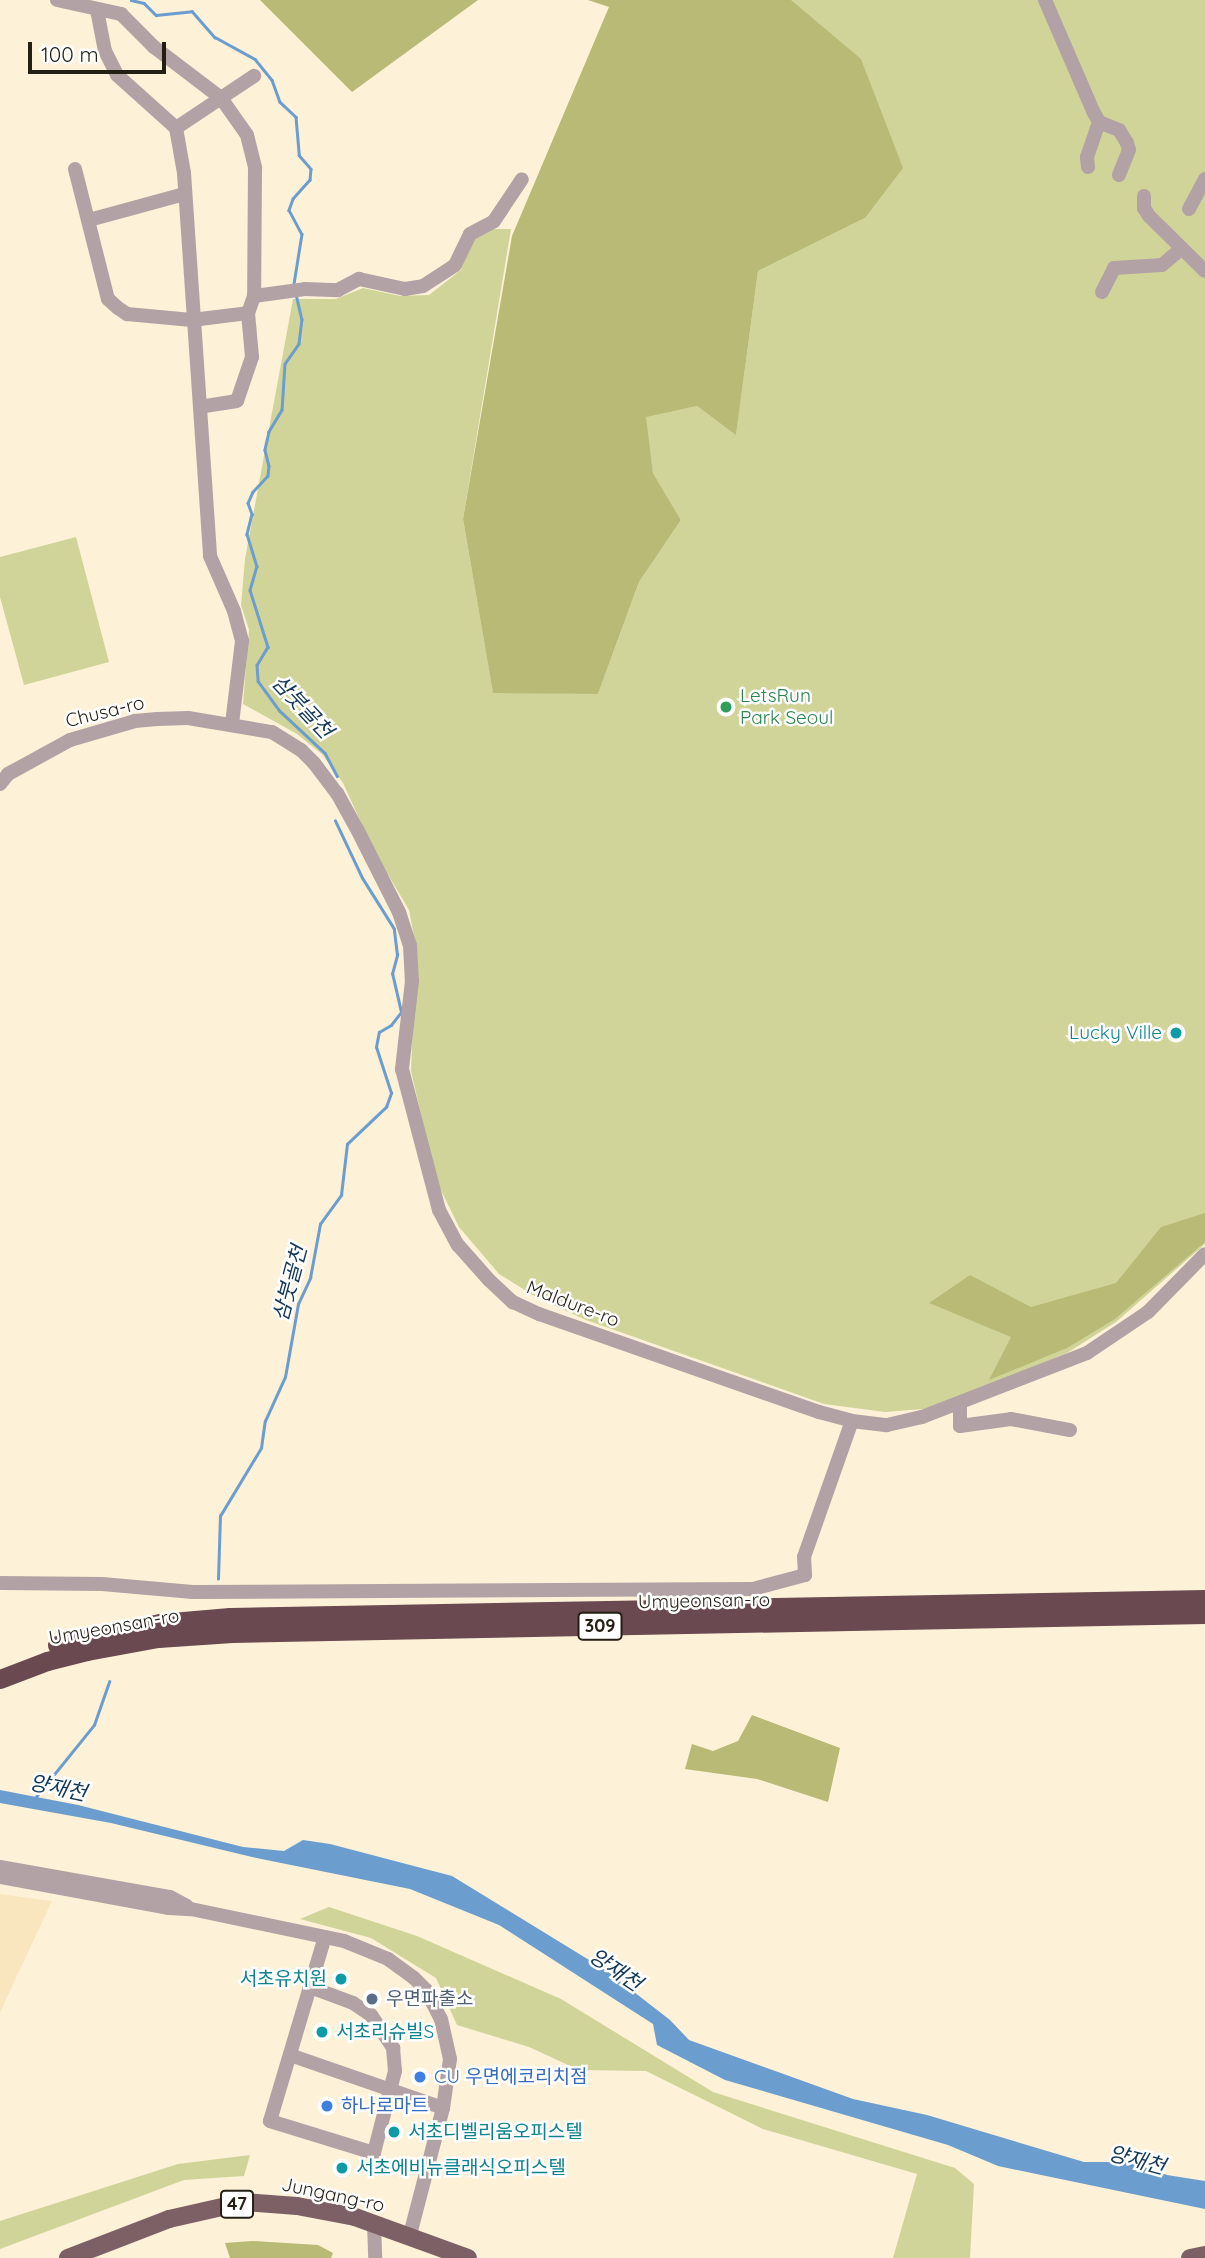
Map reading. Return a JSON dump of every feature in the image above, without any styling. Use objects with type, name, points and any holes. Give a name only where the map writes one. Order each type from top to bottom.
[{"type":"highway","name":"Umyeonsan-ro","points":[[0,1664],[96,1635],[160,1623],[230,1617],[1205,1599]]},
{"type":"highway","name":"Umyeonsan-ro","points":[[0,1679],[47,1661],[87,1651],[158,1638],[232,1633],[1205,1614]]},
{"type":"main road","name":"Jungang-ro","points":[[68,2258],[169,2219],[244,2202],[297,2206],[374,2223],[468,2258]]},
{"type":"main road","points":[[1190,2258],[1205,2255]]},
{"type":"street","points":[[57,0],[81,3],[97,10],[121,14],[153,47],[221,98],[247,135],[256,168],[254,296],[248,313],[252,357],[237,401],[201,407]]},
{"type":"street","points":[[1045,0],[1099,122],[1087,157],[1088,167]]},
{"type":"street","points":[[97,10],[105,51],[117,75],[176,128],[184,173],[209,555],[234,611],[242,641],[232,724]]},
{"type":"street","points":[[176,128],[254,76]]},
{"type":"street","points":[[1099,122],[1119,130],[1127,143],[1129,150],[1119,175]]},
{"type":"street","points":[[75,169],[108,299],[118,308],[127,314],[192,320],[248,313]]},
{"type":"street","points":[[254,296],[305,289],[338,290],[359,279],[405,289],[423,286],[455,265],[471,234],[494,221],[522,179]]},
{"type":"street","points":[[1189,209],[1205,179]]},
{"type":"street","points":[[89,220],[184,194]]},
{"type":"street","points":[[1144,196],[1144,208],[1149,216],[1205,271]]},
{"type":"street","points":[[1101,292],[1114,268],[1162,265],[1181,250]]},
{"type":"street","name":"Chusa-ro","points":[[0,784],[9,775],[70,740],[135,721],[188,718],[232,724]]},
{"type":"street","name":"Maldure-ro","points":[[232,724],[272,732],[301,750],[314,763],[337,793],[399,912],[410,945],[412,981],[402,1069],[404,1085],[439,1210],[466,1254],[513,1303],[852,1421],[887,1425],[922,1417],[1087,1353],[1148,1312],[1205,1254]]},
{"type":"street","points":[[960,1403],[960,1426],[1011,1419],[1070,1430]]},
{"type":"street","points":[[0,1583],[102,1584],[204,1592],[322,1589],[753,1589],[805,1575],[804,1557],[852,1421]]},
{"type":"street","points":[[0,1867],[170,1897],[191,1909]]},
{"type":"street","points":[[0,1877],[169,1908],[191,1909],[325,1937],[372,1951],[388,1959],[425,1990],[441,2018],[449,2046],[443,2108],[410,2235]]},
{"type":"street","points":[[310,1987],[353,2003],[379,2024],[393,2048],[395,2071],[392,2090],[374,2153],[270,2121],[290,2055],[310,1987],[325,1937]]},
{"type":"street","points":[[290,2055],[443,2108]]},
{"type":"street","points":[[374,2223],[375,2258]]},
{"type":"shaded area","points":[[0,1894],[52,1901],[0,2012]]},
{"type":"green space","points":[[260,0],[478,0],[352,92]]},
{"type":"green space","points":[[588,0],[791,0],[861,59],[903,168],[865,218],[758,271],[736,435],[697,406],[646,417],[653,473],[681,520],[639,582],[598,694],[493,693],[463,519],[512,236],[609,7]]},
{"type":"green space","name":"LetsRun Park Seoul","points":[[791,0],[1205,0],[1205,1244],[1116,1322],[1067,1353],[935,1408],[885,1412],[824,1404],[586,1320],[536,1297],[499,1274],[459,1227],[436,1180],[411,1071],[416,947],[409,910],[374,851],[343,783],[323,755],[297,734],[243,704],[249,630],[241,605],[245,559],[293,299],[336,299],[363,288],[400,296],[429,295],[461,270],[469,243],[492,229],[511,229],[463,519],[493,692],[598,694],[639,582],[681,520],[653,473],[645,416],[697,406],[736,434],[758,271],[865,218]]},
{"type":"green space","points":[[76,537],[109,662],[24,685],[0,597],[0,557]]},
{"type":"green space","points":[[1205,1213],[1205,1242],[1115,1319],[1067,1348],[989,1380],[1011,1337],[929,1303],[970,1275],[1031,1307],[1116,1283],[1161,1227]]},
{"type":"green space","points":[[752,1715],[840,1748],[828,1802],[757,1779],[685,1769],[692,1744],[713,1751],[738,1741]]},
{"type":"green space","points":[[329,1907],[417,1936],[561,1999],[713,2092],[955,2168],[974,2184],[970,2258],[893,2258],[917,2174],[763,2129],[646,2071],[579,2070],[529,2047],[457,2025],[436,1978],[371,1938],[300,1919]]},
{"type":"green space","points":[[250,2155],[244,2176],[184,2180],[0,2249],[0,2221],[178,2164]]},
{"type":"green space","points":[[252,2241],[318,2245],[333,2253],[331,2258],[230,2258],[225,2243]]},
{"type":"water","points":[[0,1790],[78,1805],[243,1847],[284,1851],[303,1840],[330,1844],[452,1876],[607,1971],[670,2020],[689,2040],[853,2099],[927,2115],[1084,2162],[1129,2162],[1167,2175],[1205,2181],[1205,2209],[998,2166],[948,2145],[725,2080],[657,2045],[653,2024],[499,1925],[410,1889],[252,1857],[111,1823],[0,1803]]},
{"type":"waterway","name":"삼붓골천","points":[[131,0],[144,3],[156,15],[192,11],[215,37],[255,59],[272,80],[280,102],[296,117],[299,155],[311,169],[310,180],[293,199],[289,210],[302,234],[294,284]]},
{"type":"waterway","name":"삼붓골천","points":[[296,294],[302,319],[299,344],[285,364],[282,410],[269,432],[265,450],[269,466],[268,476],[253,492],[248,503],[252,514],[247,534],[257,566],[250,590],[268,647],[257,665],[258,681],[280,711],[325,753],[337,776]]},
{"type":"waterway","name":"삼붓골천","points":[[218,1579],[220,1516],[261,1448],[265,1421],[285,1377],[298,1304],[310,1278],[320,1224],[341,1195],[347,1144],[386,1107],[391,1093],[376,1047],[379,1032],[391,1025],[401,1012],[392,974],[397,955],[394,929],[362,878],[335,821]]},
{"type":"waterway","name":"삼붓골천","points":[[35,1798],[94,1725],[109,1682]]},
{"type":"place","name":"LetsRun Park Seoul","points":[[726,707]]},
{"type":"place","name":"Lucky Ville","points":[[1176,1033]]},
{"type":"place","name":"서초유치원","points":[[341,1979]]},
{"type":"place","name":"우면파출소","points":[[372,1999]]},
{"type":"place","name":"서초리슈빌S","points":[[322,2032]]},
{"type":"place","name":"CU 우면에코리치점","points":[[420,2077]]},
{"type":"place","name":"하나로마트","points":[[327,2106]]},
{"type":"place","name":"서초디벨리움오피스텔","points":[[394,2132]]},
{"type":"place","name":"서초에비뉴클래식오피스텔","points":[[342,2168]]},
{"type":"water label","name":"양재천","points":[[58,1787]]},
{"type":"water label","name":"양재천","points":[[616,1969]]},
{"type":"water label","name":"양재천","points":[[1137,2159]]}]
